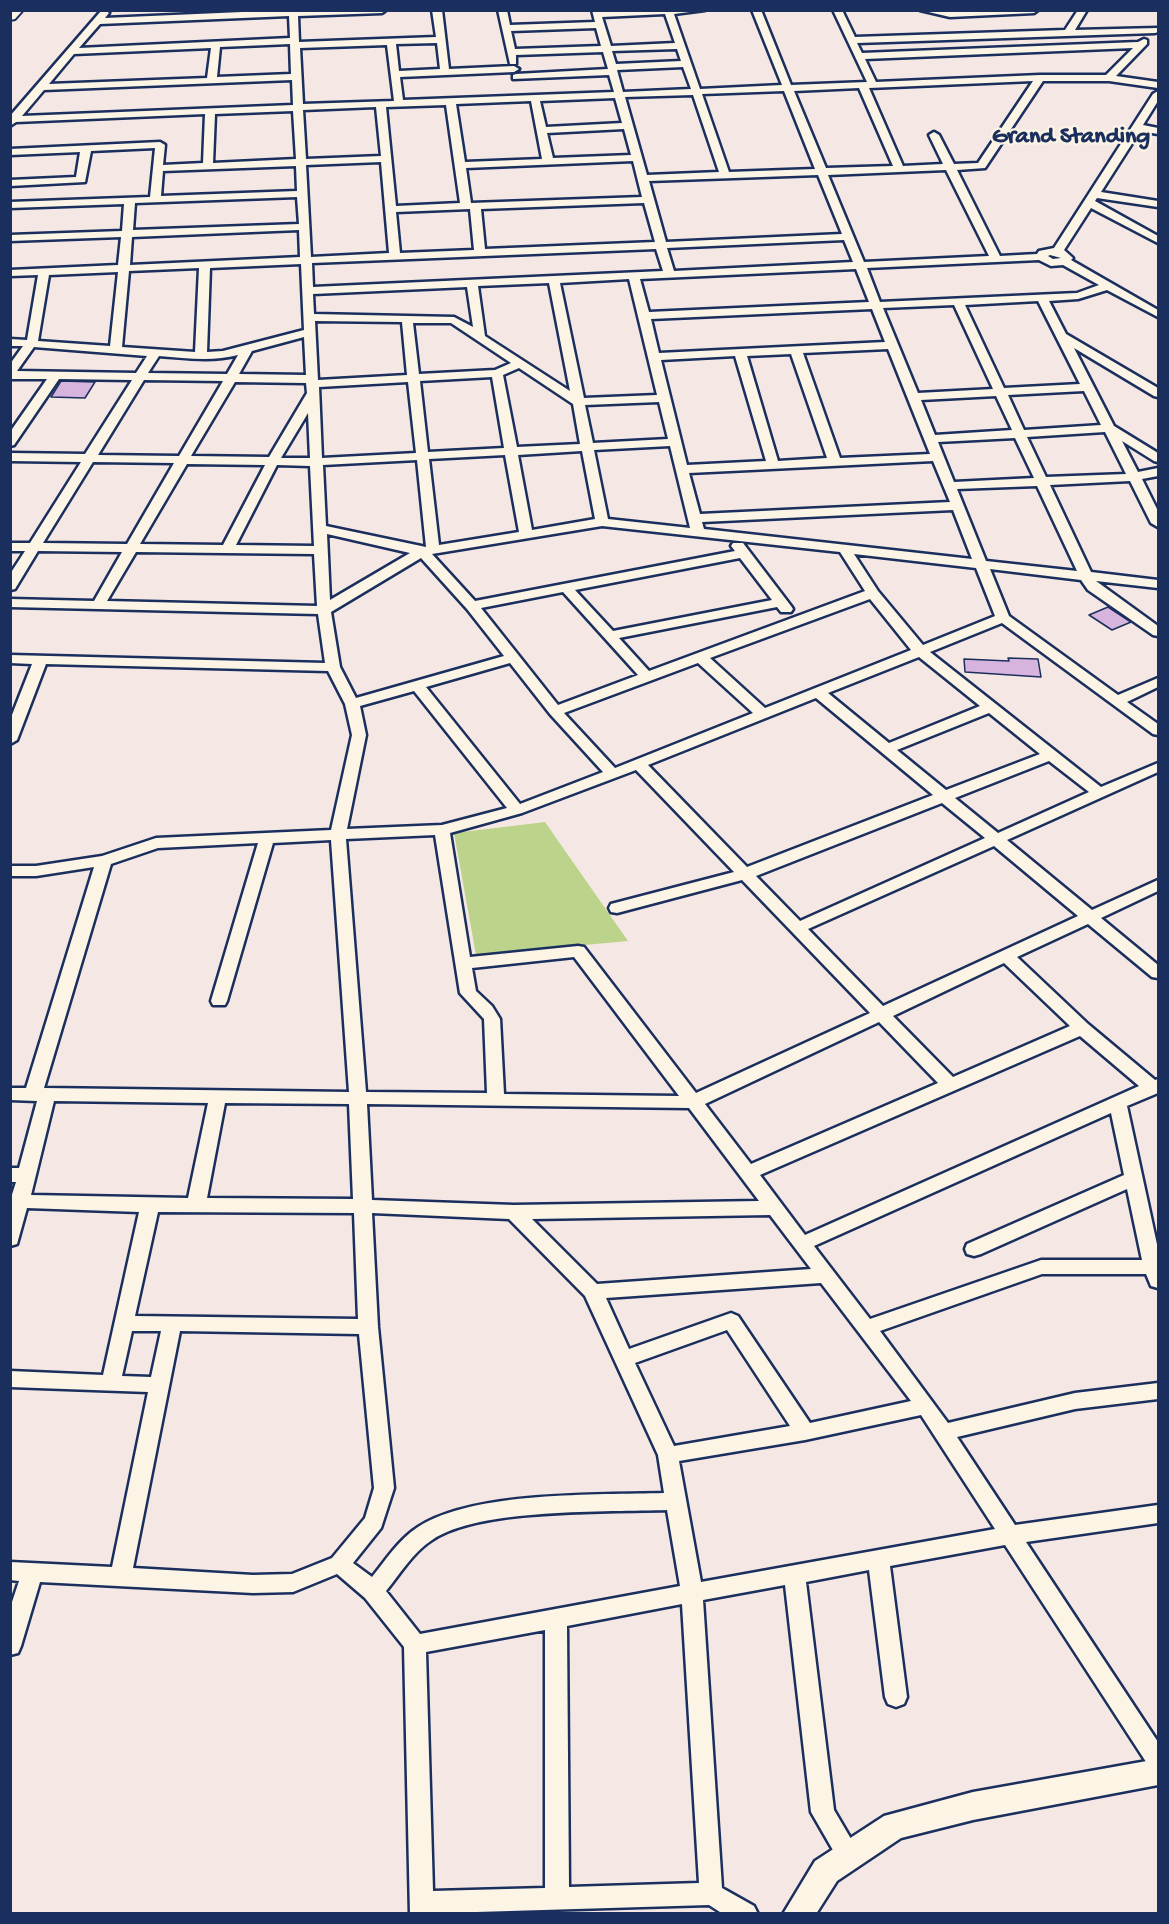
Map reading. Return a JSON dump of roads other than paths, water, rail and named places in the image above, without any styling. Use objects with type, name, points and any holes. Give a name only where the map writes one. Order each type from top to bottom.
[{"type":"highway","points":[[10,16],[16,10]]},
{"type":"main road","points":[[798,1914],[826,1871],[894,1826],[973,1806],[1158,1772]]},
{"type":"street","points":[[11,120],[106,10]]},
{"type":"street","points":[[72,51],[174,28],[293,12],[382,10]]},
{"type":"street","points":[[437,10],[445,72]]},
{"type":"street","points":[[502,10],[521,100]]},
{"type":"street","points":[[506,28],[598,16],[701,10]]},
{"type":"street","points":[[756,10],[1003,618],[1158,731]]},
{"type":"street","points":[[837,10],[860,56],[868,85],[899,169]]},
{"type":"street","points":[[852,40],[955,25],[994,11],[1034,10]]},
{"type":"street","points":[[1068,33],[1083,10]]},
{"type":"street","points":[[926,11],[955,25],[1068,33],[1157,28]]},
{"type":"street","points":[[10,1571],[253,1584],[293,1583],[339,1564],[374,1522],[384,1488],[368,1327],[358,1098],[338,835],[359,735],[352,704],[333,667],[324,610],[293,12]]},
{"type":"street","points":[[669,12],[725,175]]},
{"type":"street","points":[[598,16],[669,274]]},
{"type":"street","points":[[98,21],[174,28],[216,45],[441,40]]},
{"type":"street","points":[[1109,78],[1157,28]]},
{"type":"street","points":[[391,42],[399,105]]},
{"type":"street","points":[[212,80],[216,45]]},
{"type":"street","points":[[860,56],[1141,45]]},
{"type":"street","points":[[511,52],[681,46]]},
{"type":"street","points":[[394,74],[613,70],[687,64]]},
{"type":"street","points":[[41,87],[296,77]]},
{"type":"street","points":[[643,178],[981,166],[1040,78]]},
{"type":"street","points":[[11,120],[1040,78],[1109,78],[1158,85]]},
{"type":"street","points":[[1061,256],[1091,198],[1137,127],[1154,108],[1158,94]]},
{"type":"street","points":[[535,99],[548,161]]},
{"type":"street","points":[[451,103],[460,165],[480,253]]},
{"type":"street","points":[[381,105],[395,256]]},
{"type":"street","points":[[208,166],[210,112]]},
{"type":"street","points":[[542,130],[628,126]]},
{"type":"street","points":[[1137,127],[1158,131]]},
{"type":"street","points":[[934,135],[996,259]]},
{"type":"street","points":[[10,152],[160,145],[155,200]]},
{"type":"street","points":[[10,183],[81,180],[86,148]]},
{"type":"street","points":[[460,165],[637,158]]},
{"type":"street","points":[[158,168],[386,159]]},
{"type":"street","points":[[10,205],[302,194]]},
{"type":"street","points":[[1091,198],[1158,204]]},
{"type":"street","points":[[1091,198],[1158,240]]},
{"type":"street","points":[[390,209],[649,200]]},
{"type":"street","points":[[116,348],[130,201]]},
{"type":"street","points":[[10,238],[304,227]]},
{"type":"street","points":[[10,273],[848,237]]},
{"type":"street","points":[[308,291],[1042,257],[1045,252],[1061,256],[1158,314]]},
{"type":"street","points":[[201,356],[205,265]]},
{"type":"street","points":[[10,374],[32,342],[44,272]]},
{"type":"street","points":[[634,276],[698,533]]},
{"type":"street","points":[[554,279],[602,522]]},
{"type":"street","points":[[472,283],[480,338]]},
{"type":"street","points":[[644,316],[1078,296],[1109,286]]},
{"type":"street","points":[[1042,298],[1158,523]]},
{"type":"street","points":[[958,302],[1086,576],[1093,587],[1158,632]]},
{"type":"street","points":[[309,317],[454,320],[578,402],[665,398]]},
{"type":"street","points":[[407,319],[422,456],[428,551],[555,711],[612,774]]},
{"type":"street","points":[[10,342],[201,356],[223,355],[247,350],[310,332]]},
{"type":"street","points":[[1061,335],[1158,393]]},
{"type":"street","points":[[655,357],[892,345]]},
{"type":"street","points":[[98,605],[247,350]]},
{"type":"street","points":[[796,350],[835,462]]},
{"type":"street","points":[[10,586],[156,351]]},
{"type":"street","points":[[740,353],[772,465]]},
{"type":"street","points":[[10,374],[229,378],[312,385],[497,373],[520,364]]},
{"type":"street","points":[[497,373],[526,535]]},
{"type":"street","points":[[10,442],[55,376]]},
{"type":"street","points":[[227,550],[312,385]]},
{"type":"street","points":[[913,397],[1088,387]]},
{"type":"street","points":[[930,439],[1109,428],[1158,458]]},
{"type":"street","points":[[10,456],[316,462],[676,442]]},
{"type":"street","points":[[682,469],[938,458]]},
{"type":"street","points":[[949,486],[1134,477],[1158,472]]},
{"type":"street","points":[[695,518],[958,506]]},
{"type":"street","points":[[10,603],[324,610],[428,551],[602,522],[1158,584]]},
{"type":"street","points":[[320,528],[428,551]]},
{"type":"street","points":[[730,537],[796,622]]},
{"type":"street","points":[[10,547],[321,550]]},
{"type":"street","points":[[844,549],[873,593],[921,651],[1099,793]]},
{"type":"street","points":[[472,606],[744,554]]},
{"type":"street","points":[[566,588],[647,677]]},
{"type":"street","points":[[555,711],[873,593]]},
{"type":"street","points":[[610,636],[781,602]]},
{"type":"street","points":[[12,874],[104,861],[156,843],[442,830],[518,810],[1003,618]]},
{"type":"street","points":[[700,657],[763,714]]},
{"type":"street","points":[[352,704],[513,658]]},
{"type":"street","points":[[10,659],[333,667]]},
{"type":"street","points":[[10,740],[41,660]]},
{"type":"street","points":[[1117,701],[1158,682]]},
{"type":"street","points":[[417,685],[518,810]]},
{"type":"street","points":[[818,692],[1158,973]]},
{"type":"street","points":[[887,749],[991,708]]},
{"type":"street","points":[[617,908],[745,874],[1051,755]]},
{"type":"street","points":[[638,764],[950,1085]]},
{"type":"street","points":[[797,928],[1158,767]]},
{"type":"street","points":[[442,830],[468,993],[492,1019],[496,1100]]},
{"type":"street","points":[[219,1001],[267,838]]},
{"type":"street","points":[[10,1239],[20,1201],[19,1174],[104,861]]},
{"type":"street","points":[[10,1094],[693,1102],[1158,885]]},
{"type":"street","points":[[463,963],[578,951],[926,1406],[1158,1761]]},
{"type":"street","points":[[802,1244],[1156,1086],[1082,1028],[1006,956]]},
{"type":"street","points":[[748,1173],[1082,1028]]},
{"type":"street","points":[[196,1206],[218,1096]]},
{"type":"street","points":[[866,1328],[1041,1267],[1157,1272],[1118,1104]]},
{"type":"street","points":[[974,1250],[1134,1178]]},
{"type":"street","points":[[20,1201],[196,1206],[361,1206],[514,1212],[775,1208]]},
{"type":"street","points":[[111,1383],[150,1205]]},
{"type":"street","points":[[514,1212],[593,1292],[668,1455],[692,1592],[711,1894]]},
{"type":"street","points":[[593,1292],[826,1275]]},
{"type":"street","points":[[623,1359],[731,1321],[805,1432]]},
{"type":"street","points":[[124,1323],[368,1327]]},
{"type":"street","points":[[120,1578],[172,1323]]},
{"type":"street","points":[[10,1379],[159,1385]]},
{"type":"street","points":[[943,1432],[1075,1401],[1158,1391]]},
{"type":"street","points":[[668,1455],[805,1432],[926,1406]]},
{"type":"street","points":[[373,1591],[423,1534],[441,1524],[508,1510],[677,1501]]},
{"type":"street","points":[[415,1644],[1010,1535],[1158,1515]]},
{"type":"street","points":[[878,1558],[896,1697]]},
{"type":"street","points":[[339,1564],[373,1591],[415,1644],[421,1908],[557,1898],[711,1894],[746,1914]]},
{"type":"street","points":[[10,1646],[32,1572]]},
{"type":"street","points":[[794,1574],[822,1812],[849,1856]]},
{"type":"street","points":[[556,1618],[557,1898]]},
{"type":"district","name":"Grand Standing","points":[[1071,138]]}]
